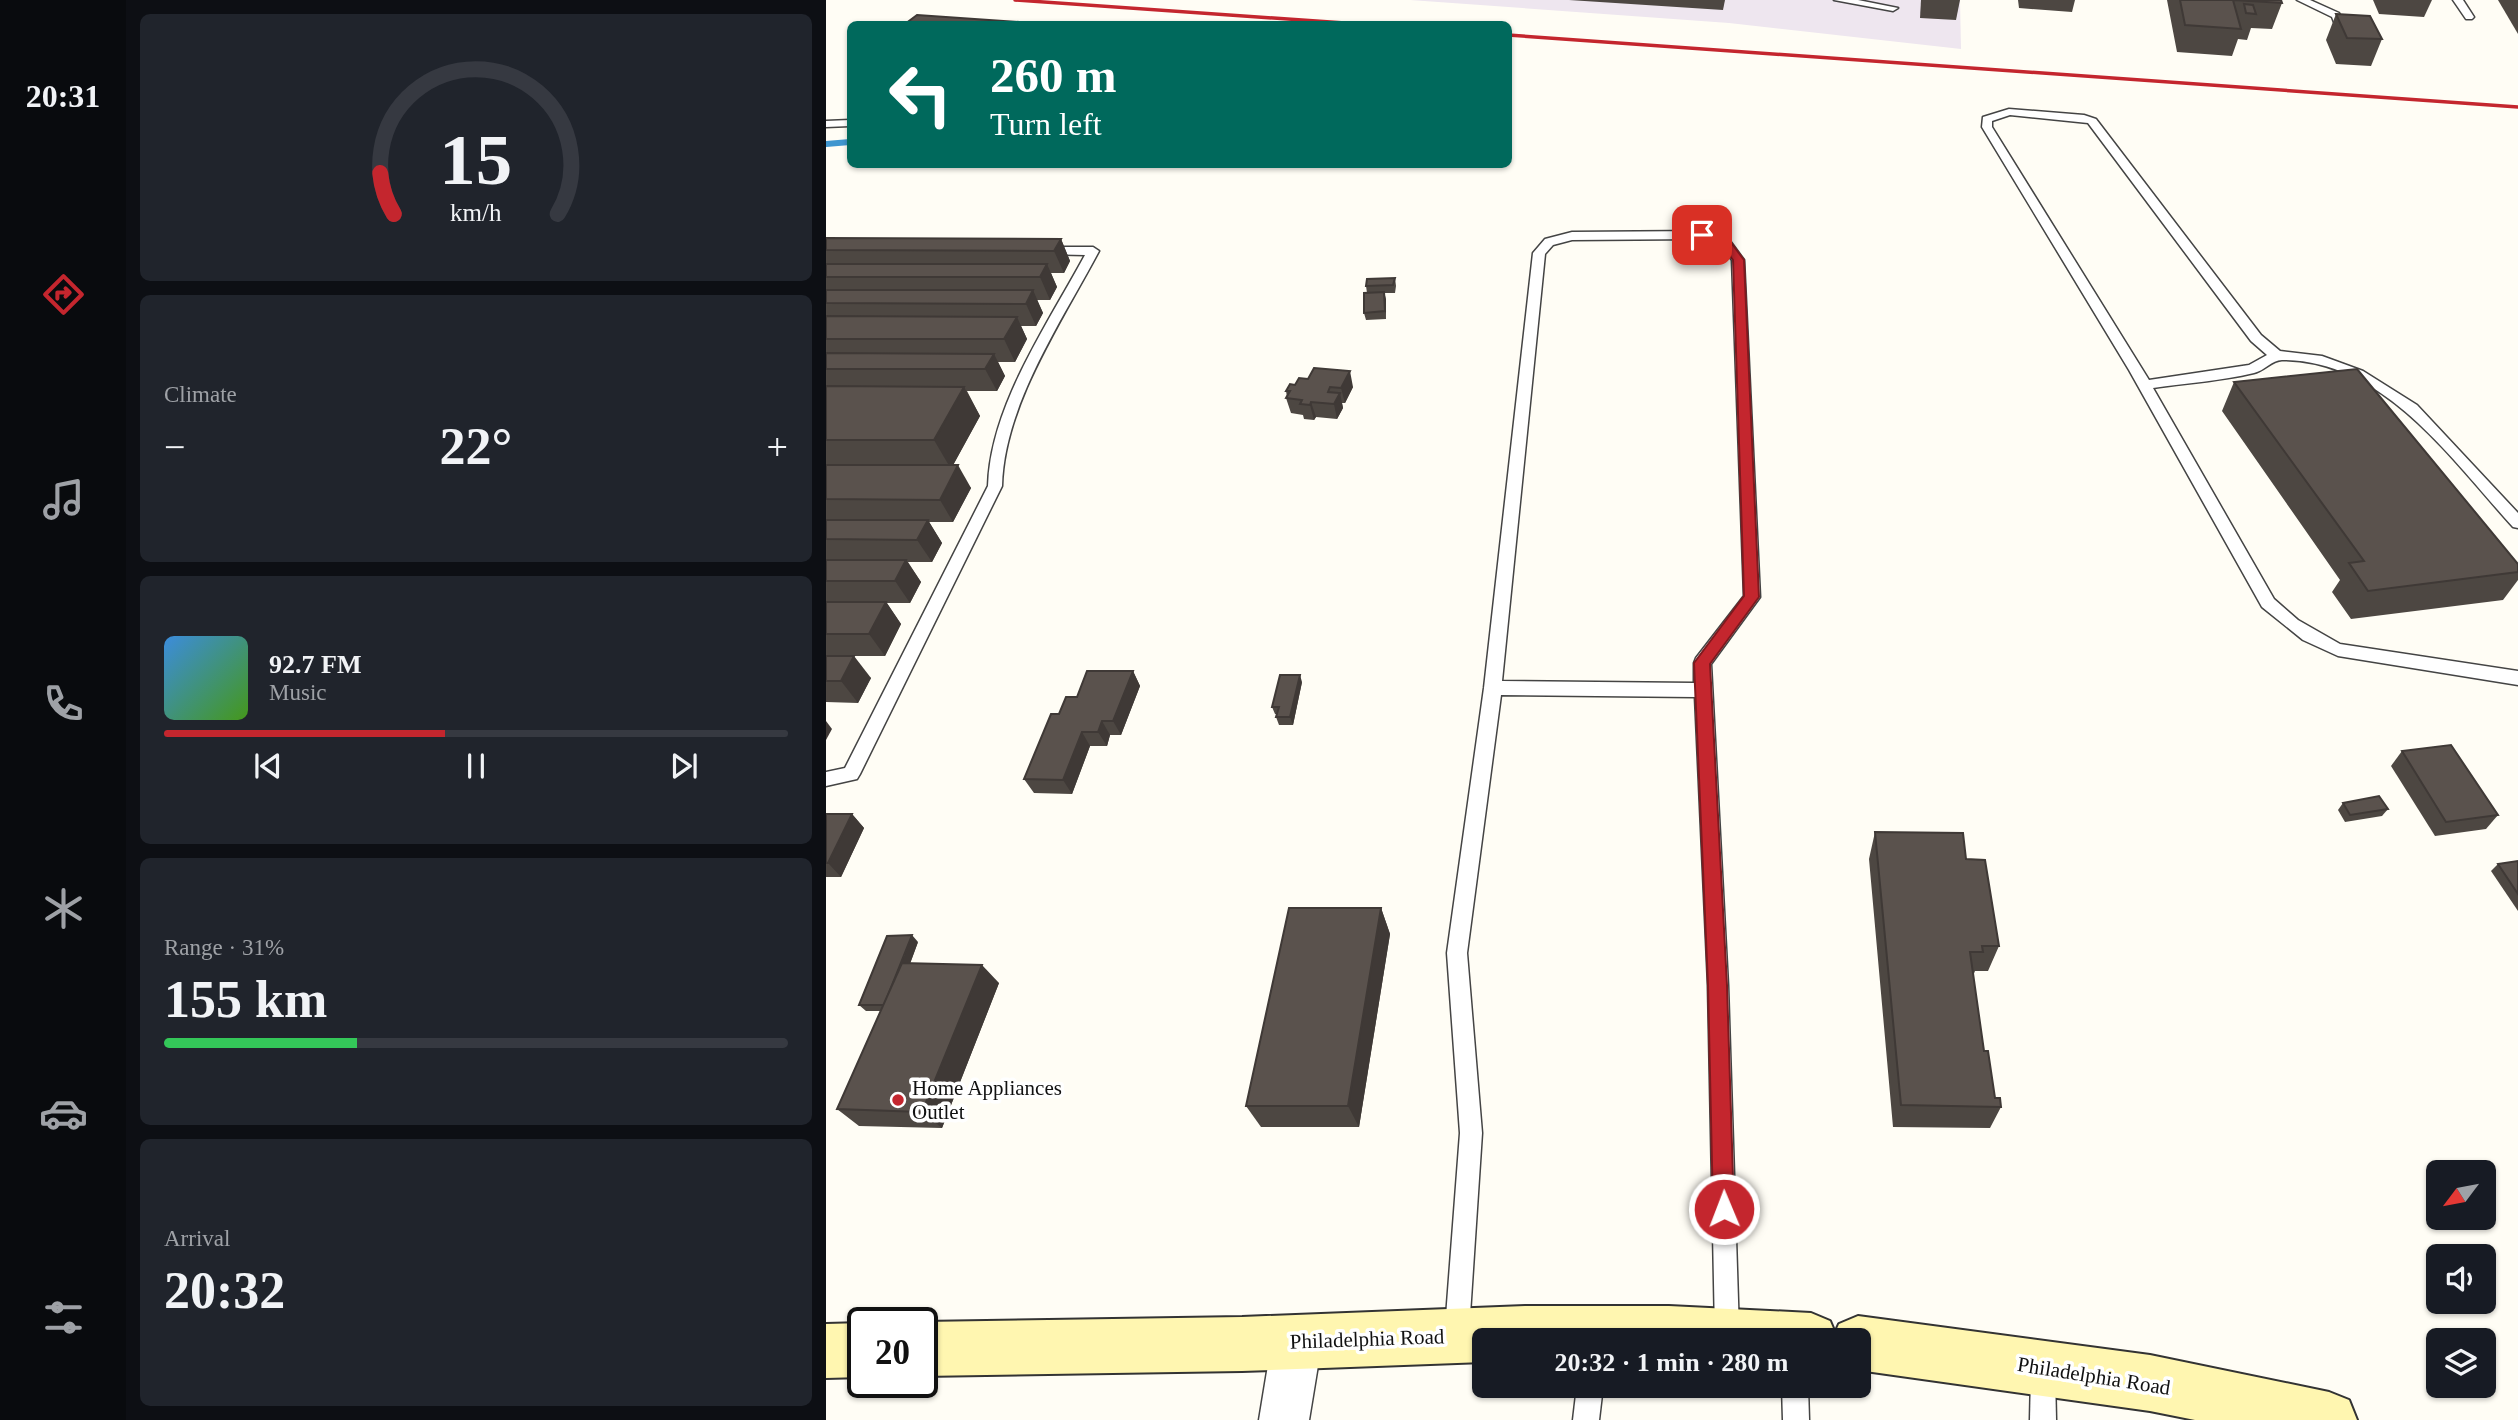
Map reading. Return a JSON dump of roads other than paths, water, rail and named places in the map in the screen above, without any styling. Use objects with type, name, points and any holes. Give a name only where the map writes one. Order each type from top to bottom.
[{"type":"main road","name":"Philadelphia Road","points":[[938,1349],[1472,1336]]},
{"type":"main road","name":"Philadelphia Road","points":[[1871,1345],[2150,1383],[2329,1420]]},
{"type":"main road","points":[[826,1351],[847,1350]]},
{"type":"street","points":[[1284,1420],[1297,1341]]},
{"type":"lane","points":[[1839,0],[1893,8]]},
{"type":"lane","points":[[2302,0],[2336,15],[2343,33]]},
{"type":"lane","points":[[2458,0],[2469,17]]},
{"type":"lane","points":[[2518,523],[2412,408],[2346,369],[2322,360],[2276,355],[2256,338],[2092,121],[2084,118],[2009,112],[1987,119],[1987,127],[2136,370],[2269,603],[2299,631],[2318,643],[2338,650],[2518,678]]},
{"type":"lane","points":[[826,124],[847,123]]},
{"type":"lane","points":[[1457,1336],[1471,1133],[1457,953],[1493,688],[1539,253],[1549,242],[1572,236],[1702,235],[1726,244],[1738,260],[1752,597],[1702,663],[1718,999],[1727,1328]]},
{"type":"lane","points":[[826,779],[851,774],[995,486],[993,473],[1008,415],[1093,251],[1026,251]]},
{"type":"lane","points":[[2144,385],[2253,369],[2276,355]]},
{"type":"lane","points":[[1493,688],[1704,690]]},
{"type":"lane","points":[[2043,1368],[2043,1420]]},
{"type":"lane","points":[[1586,1420],[1589,1398]]},
{"type":"lane","points":[[1795,1398],[1796,1420]]},
{"type":"waterway","points":[[826,144],[847,142]]},
{"type":"railway","points":[[1015,0],[1316,21]]},
{"type":"railway","points":[[1512,35],[2518,107]]},
{"type":"place","name":"Home Appliances Outlet","points":[[898,1100]]}]
